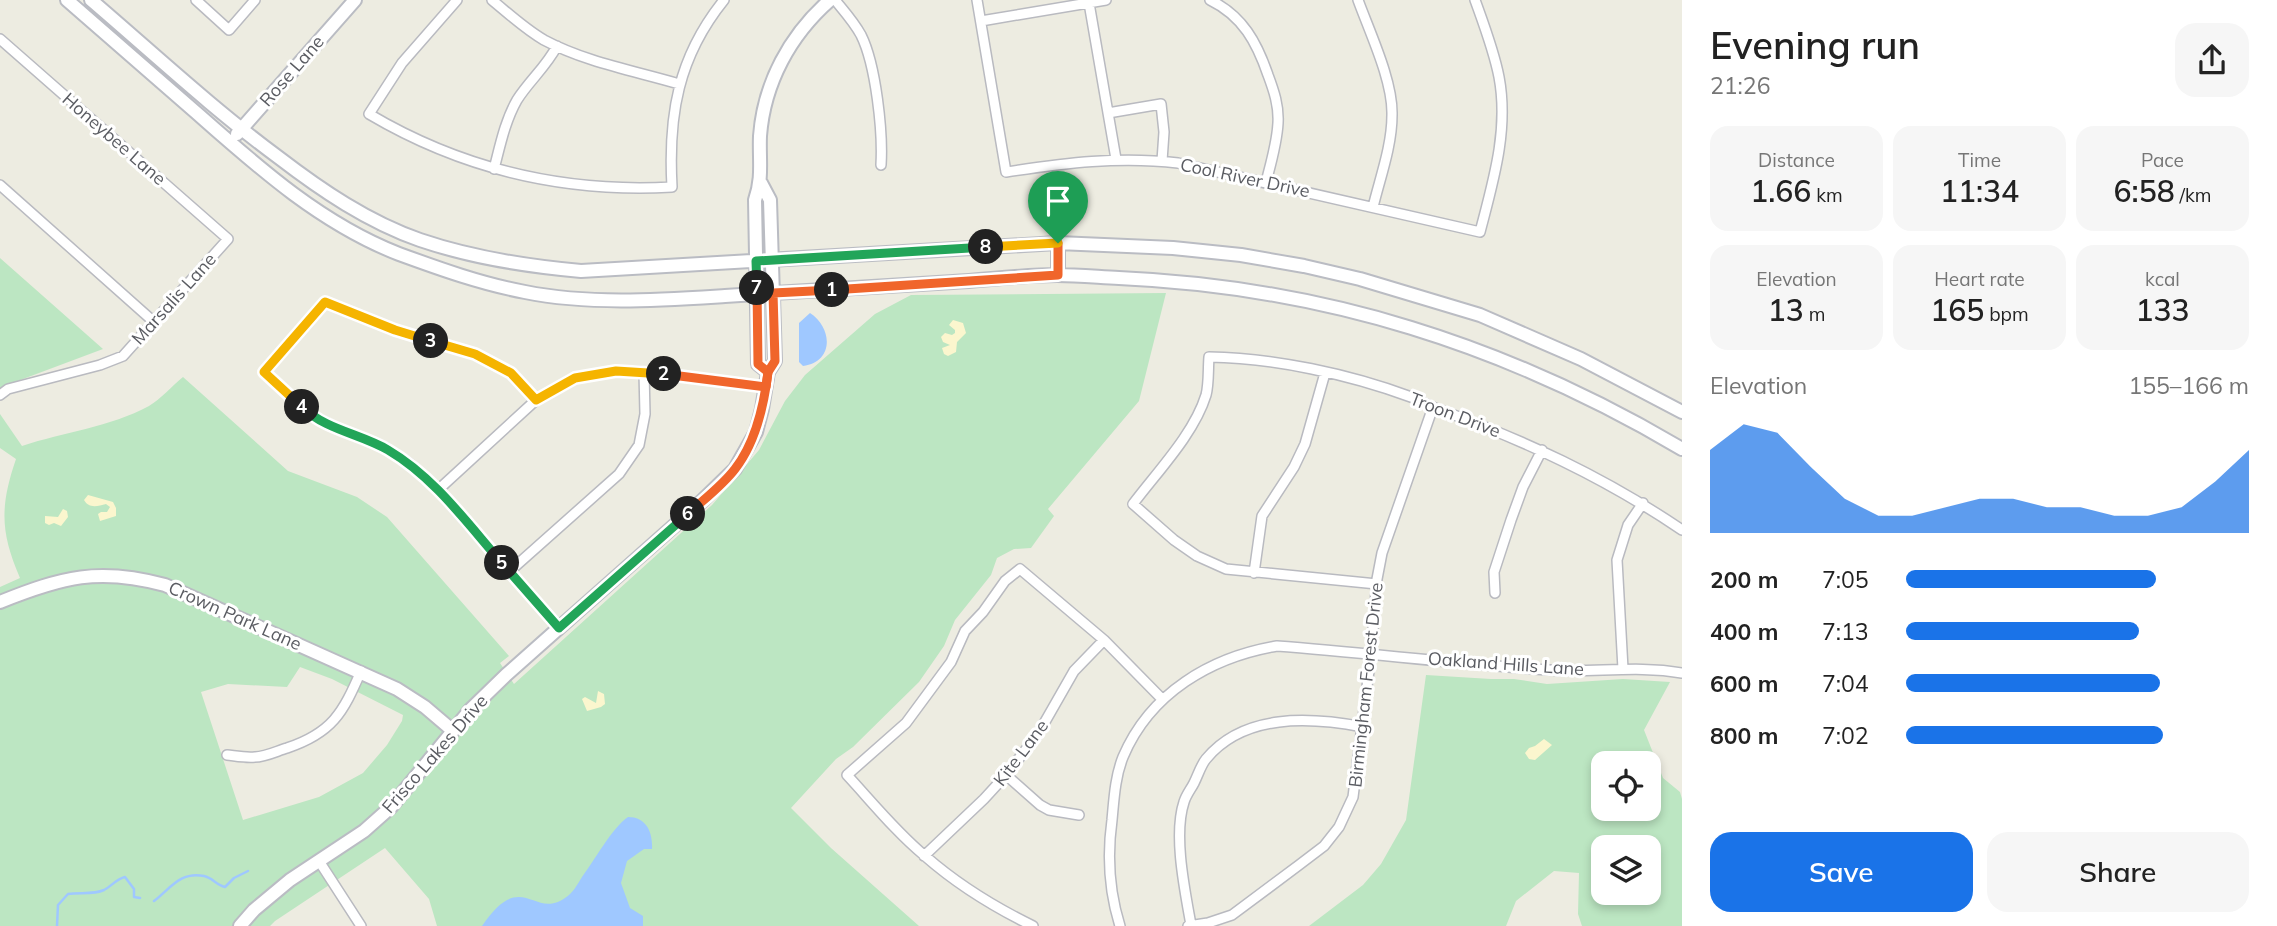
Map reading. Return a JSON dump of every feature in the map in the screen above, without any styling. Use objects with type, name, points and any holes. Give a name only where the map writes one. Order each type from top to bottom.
[{"type":"street","points":[[67,0],[292,193],[340,226],[395,252],[468,278],[528,293],[645,301],[1058,275],[1179,281],[1260,292],[1344,308],[1424,330],[1488,353],[1647,428],[1682,449]]},
{"type":"street","points":[[91,0],[241,130],[316,186],[342,203],[417,239],[477,257],[524,266],[580,271],[1058,243],[1173,248],[1241,255],[1304,266],[1397,288],[1480,315],[1569,353],[1682,412]]},
{"type":"street","points":[[196,0],[229,30],[255,0]]},
{"type":"street","points":[[457,0],[402,63],[369,114],[438,150],[494,169],[535,179],[618,188],[671,187],[671,129],[679,84],[695,45],[724,0]]},
{"type":"street","points":[[492,0],[532,32],[557,46],[585,57],[679,84]]},
{"type":"street","points":[[768,372],[758,364],[755,200],[761,183],[761,131],[765,103],[774,76],[794,39],[812,17],[832,0],[859,31],[869,55],[882,140],[881,165]]},
{"type":"street","points":[[977,0],[981,21],[1106,0]]},
{"type":"street","points":[[1210,0],[1231,13],[1254,40],[1275,96],[1277,133],[1266,182]]},
{"type":"street","points":[[1358,0],[1390,89],[1392,108],[1390,136],[1373,207]]},
{"type":"street","name":"Cool River Drive","points":[[981,21],[1006,172],[1076,161],[1162,161],[1202,167],[1480,232],[1499,149],[1502,104],[1494,56],[1475,0]]},
{"type":"street","name":"Rose Lane","points":[[230,142],[349,2]]},
{"type":"street","points":[[1090,3],[1116,159]]},
{"type":"street","name":"Honeybee Lane","points":[[0,38],[228,239]]},
{"type":"street","points":[[494,169],[513,109],[557,46]]},
{"type":"street","points":[[1108,113],[1161,104],[1164,132],[1162,161]]},
{"type":"street","name":"Frisco Lakes Drive","points":[[240,926],[254,910],[290,880],[364,831],[391,807],[452,730],[506,675],[694,509],[735,468],[756,432],[768,372],[775,361],[770,200],[761,183]]},
{"type":"street","points":[[0,186],[154,322]]},
{"type":"street","name":"Marsalis Lane","points":[[0,395],[8,389],[100,365],[123,356],[228,239]]},
{"type":"street","points":[[1058,243],[1058,275]]},
{"type":"street","points":[[536,400],[511,373],[475,354],[395,330],[325,302],[264,372],[310,414],[386,448],[410,464],[438,490],[559,628]]},
{"type":"street","name":"Troon Drive","points":[[1254,573],[1226,569],[1197,556],[1133,504],[1180,442],[1198,411],[1206,394],[1209,357],[1259,359],[1325,373],[1411,397],[1542,450],[1643,503],[1682,530]]},
{"type":"street","points":[[438,490],[536,400],[575,378],[616,371],[644,372],[766,387]]},
{"type":"street","points":[[510,571],[619,474],[639,445],[645,414],[644,372]]},
{"type":"street","points":[[1325,373],[1305,443],[1294,467],[1262,516],[1254,573],[1377,584]]},
{"type":"street","name":"Birmingham Forest Drive","points":[[1189,926],[1232,915],[1324,845],[1339,827],[1353,797],[1382,553],[1433,407]]},
{"type":"street","points":[[1495,593],[1494,572],[1511,520],[1523,487],[1542,450]]},
{"type":"street","points":[[1623,669],[1617,560],[1628,525],[1643,503]]},
{"type":"street","points":[[1033,926],[961,885],[923,856],[847,775],[906,723],[951,662],[965,631],[983,612],[1005,581],[1020,569],[1104,640],[1162,699]]},
{"type":"street","name":"Crown Park Lane","points":[[0,602],[44,585],[76,577],[105,575],[138,578],[165,585],[397,689],[425,707],[452,730]]},
{"type":"street","name":"Kite Lane","points":[[923,856],[1006,775],[1038,734],[1074,671],[1104,640]]},
{"type":"street","name":"Oakland Hills Lane","points":[[1119,926],[1109,872],[1115,785],[1123,757],[1137,731],[1162,699],[1198,673],[1249,651],[1277,646],[1553,671],[1623,669],[1682,673]]},
{"type":"street","points":[[227,755],[257,758],[310,740],[326,729],[339,714],[361,671]]},
{"type":"street","points":[[1189,926],[1180,837],[1184,802],[1205,760],[1239,733],[1283,720],[1336,722],[1363,727]]},
{"type":"street","points":[[1006,775],[1049,810],[1079,815]]},
{"type":"street","points":[[318,861],[361,926]]},
{"type":"green space","points":[[0,258],[103,349],[0,390]]},
{"type":"green space","points":[[1166,293],[1139,401],[1048,509],[1054,516],[1031,548],[1014,549],[997,558],[991,575],[955,620],[944,646],[919,682],[853,747],[836,759],[791,808],[831,848],[919,926],[437,926],[429,899],[385,848],[270,926],[0,926],[0,587],[20,578],[13,562],[4,519],[7,491],[16,459],[0,448],[0,414],[22,446],[134,413],[153,403],[183,377],[288,471],[357,497],[387,517],[509,656],[500,663],[514,684],[712,505],[759,450],[785,401],[805,375],[875,314],[911,295]],"holes":[[[300,667],[332,679],[403,715],[387,745],[363,773],[319,797],[243,820],[201,692],[228,684],[287,687]]]},
{"type":"green space","points":[[1426,675],[1514,679],[1547,684],[1623,679],[1670,682],[1644,730],[1652,751],[1591,751],[1591,821],[1661,821],[1661,773],[1663,778],[1680,792],[1682,926],[1582,926],[1578,914],[1579,873],[1554,871],[1516,901],[1506,926],[1309,926],[1363,885],[1381,864],[1406,820]]},
{"type":"sand","points":[[953,320],[963,323],[966,333],[957,342],[956,352],[948,356],[942,348],[950,345],[943,342],[941,337],[945,333],[955,333],[949,325]]},
{"type":"sand","points":[[88,495],[113,502],[116,516],[100,521],[98,514],[107,512],[110,507],[106,504],[88,505],[84,500]]},
{"type":"sand","points":[[63,509],[67,511],[68,517],[61,526],[45,523],[45,516],[58,517]]},
{"type":"sand","points":[[598,691],[604,694],[605,704],[587,711],[582,699],[585,697],[596,703]]},
{"type":"sand","points":[[1544,739],[1552,745],[1535,760],[1529,759],[1525,753]]},
{"type":"water","points":[[810,313],[823,327],[827,344],[820,358],[803,366],[799,362],[799,323]]},
{"type":"water","points":[[628,817],[644,823],[651,837],[652,849],[644,849],[627,861],[621,883],[630,908],[643,916],[643,926],[482,926],[507,900],[517,897],[554,903],[568,896],[610,837]]},
{"type":"waterway","points":[[154,901],[176,882],[188,876],[204,876],[225,887],[234,878],[248,871]]},
{"type":"waterway","points":[[57,926],[58,905],[68,894],[100,892],[125,877],[134,889],[134,897],[140,898]]},
{"type":"route","points":[[1058,243],[756,261],[758,364],[768,372],[766,387],[762,409],[756,432],[735,468],[702,501],[559,628],[438,490],[410,464],[386,448],[338,429],[310,414],[264,372],[325,302],[395,330],[475,354],[511,373],[536,400],[575,378],[616,371],[766,387],[768,372],[775,361],[773,293],[1058,275],[1058,243]]}]
